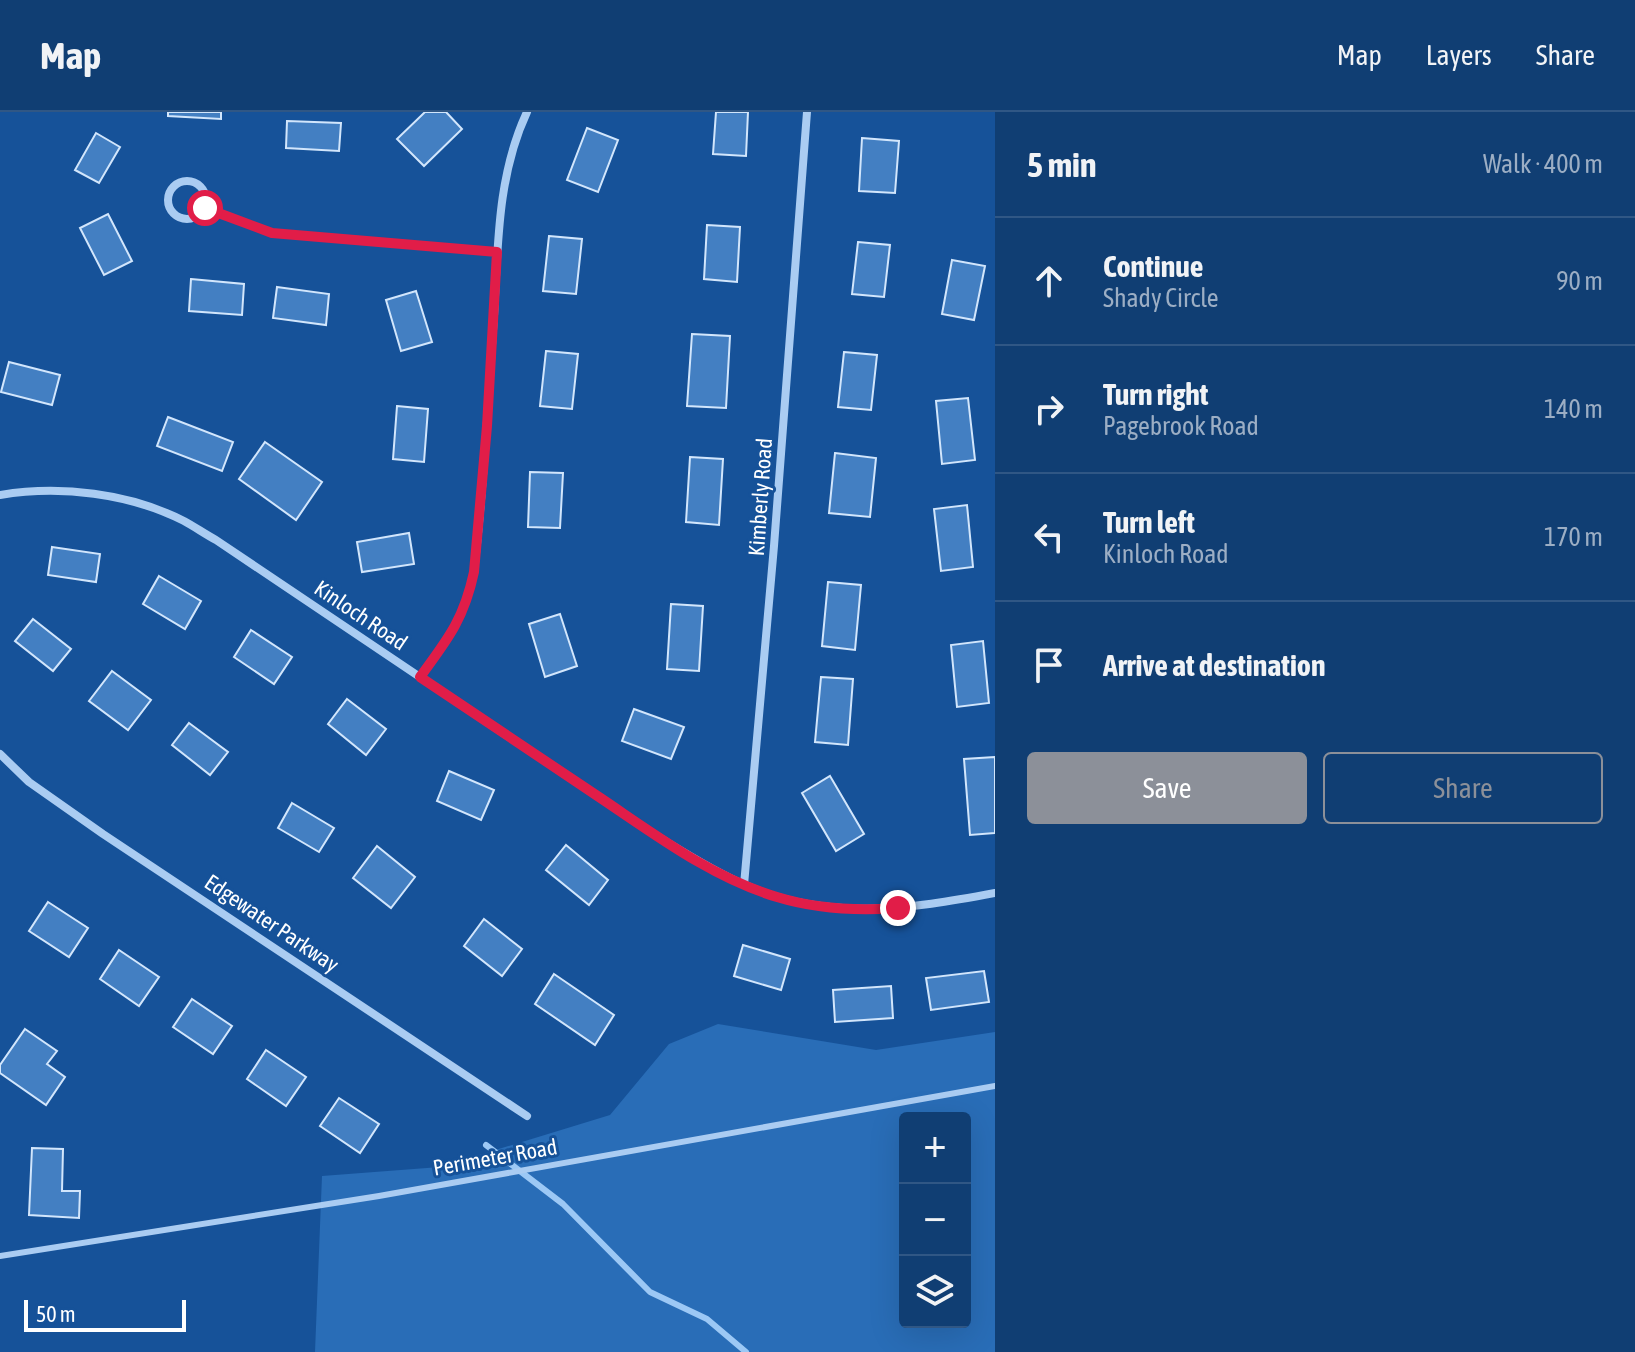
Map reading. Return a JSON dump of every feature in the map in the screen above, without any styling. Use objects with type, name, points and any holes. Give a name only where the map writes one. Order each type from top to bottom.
[{"type":"street","points":[[420,677],[457,624],[469,596],[474,572],[487,426],[497,252],[506,169],[527,112]]},
{"type":"street","name":"Kimberly Road","points":[[744,885],[807,112]]},
{"type":"street","points":[[179,182],[193,182],[203,189],[205,208],[199,215],[184,220],[170,211],[168,195],[179,182]]},
{"type":"street","points":[[205,208],[272,233],[497,252]]},
{"type":"street","name":"Kinloch Road","points":[[0,495],[20,492],[100,494],[141,504],[182,520],[652,833],[744,885],[808,904],[868,910],[934,905],[995,893]]},
{"type":"street","name":"Edgewater Parkway","points":[[0,754],[29,782],[103,834],[527,1116]]},
{"type":"lane","name":"Perimeter Road","points":[[0,1256],[379,1196],[995,1086]]},
{"type":"shaded area","points":[[718,1024],[876,1050],[995,1032],[995,1352],[315,1352],[322,1176],[440,1167],[610,1115],[669,1044]]},
{"type":"building","points":[[168,112],[221,112],[221,119],[168,116]]},
{"type":"building","points":[[425,112],[446,112],[462,129],[424,166],[397,139]]},
{"type":"building","points":[[716,112],[748,112],[746,156],[713,154]]},
{"type":"building","points":[[287,121],[341,123],[339,151],[286,148]]},
{"type":"building","points":[[587,128],[618,140],[598,192],[567,180]]},
{"type":"building","points":[[96,133],[120,147],[99,183],[75,170]]},
{"type":"building","points":[[862,138],[899,141],[895,193],[859,191]]},
{"type":"building","points":[[108,214],[132,261],[104,275],[80,228]]},
{"type":"building","points":[[707,225],[740,227],[737,282],[704,279]]},
{"type":"building","points":[[549,236],[582,239],[576,294],[543,291]]},
{"type":"building","points":[[858,242],[890,245],[884,297],[852,294]]},
{"type":"building","points":[[952,260],[985,266],[974,320],[942,314]]},
{"type":"building","points":[[191,279],[244,284],[242,315],[189,311]]},
{"type":"building","points":[[277,287],[329,294],[326,325],[273,318]]},
{"type":"building","points":[[416,291],[432,342],[401,351],[386,300]]},
{"type":"building","points":[[692,334],[730,336],[726,408],[687,406]]},
{"type":"building","points":[[546,351],[578,354],[572,409],[540,406]]},
{"type":"building","points":[[844,352],[877,355],[871,410],[838,407]]},
{"type":"building","points":[[9,362],[60,375],[52,405],[1,392]]},
{"type":"building","points":[[968,398],[975,460],[942,464],[936,401]]},
{"type":"building","points":[[397,406],[428,409],[424,462],[393,459]]},
{"type":"building","points":[[168,417],[233,442],[222,471],[157,446]]},
{"type":"building","points":[[265,442],[322,482],[296,520],[239,479]]},
{"type":"building","points":[[835,453],[876,458],[870,517],[829,513]]},
{"type":"building","points":[[690,457],[723,459],[719,525],[686,522]]},
{"type":"building","points":[[530,472],[563,473],[560,528],[528,527]]},
{"type":"building","points":[[967,505],[973,567],[941,571],[934,509]]},
{"type":"building","points":[[409,533],[414,564],[362,572],[357,542]]},
{"type":"building","points":[[52,547],[100,554],[96,582],[48,575]]},
{"type":"building","points":[[159,576],[201,601],[185,629],[143,604]]},
{"type":"building","points":[[828,582],[861,585],[855,650],[822,646]]},
{"type":"building","points":[[671,604],[703,606],[699,671],[667,669]]},
{"type":"building","points":[[560,614],[577,666],[545,677],[529,624]]},
{"type":"building","points":[[33,619],[71,649],[53,671],[15,641]]},
{"type":"building","points":[[251,630],[292,657],[274,684],[234,657]]},
{"type":"building","points":[[983,641],[989,703],[957,707],[951,645]]},
{"type":"building","points":[[112,671],[151,700],[128,730],[89,701]]},
{"type":"building","points":[[821,677],[853,679],[848,745],[815,742]]},
{"type":"building","points":[[347,699],[386,729],[366,755],[328,724]]},
{"type":"building","points":[[634,709],[684,727],[671,759],[622,741]]},
{"type":"building","points":[[189,723],[228,752],[210,775],[172,745]]},
{"type":"building","points":[[995,757],[995,833],[970,835],[964,759]]},
{"type":"building","points":[[449,771],[494,790],[481,820],[437,801]]},
{"type":"building","points":[[830,776],[864,834],[836,851],[802,793]]},
{"type":"building","points":[[292,803],[334,828],[319,852],[278,828]]},
{"type":"building","points":[[566,845],[608,880],[589,905],[546,870]]},
{"type":"building","points":[[377,846],[415,877],[391,908],[353,878]]},
{"type":"building","points":[[48,902],[88,928],[69,957],[29,931]]},
{"type":"building","points":[[484,919],[522,949],[502,976],[464,946]]},
{"type":"building","points":[[743,945],[790,959],[781,990],[734,976]]},
{"type":"building","points":[[119,950],[159,977],[139,1006],[100,979]]},
{"type":"building","points":[[984,971],[989,1002],[931,1010],[926,978]]},
{"type":"building","points":[[554,974],[614,1015],[595,1045],[535,1004]]},
{"type":"building","points":[[891,986],[893,1018],[835,1022],[833,990]]},
{"type":"building","points":[[192,999],[232,1026],[213,1054],[173,1027]]},
{"type":"building","points":[[25,1029],[57,1051],[47,1064],[65,1077],[46,1105],[0,1073],[0,1065]]},
{"type":"building","points":[[266,1050],[306,1077],[286,1106],[247,1079]]},
{"type":"building","points":[[339,1098],[379,1124],[360,1153],[320,1126]]},
{"type":"building","points":[[32,1148],[63,1149],[62,1191],[80,1191],[79,1218],[29,1215]]},
{"type":"waterway","points":[[486,1145],[563,1204],[650,1292],[707,1319],[746,1352]]},
{"type":"route","points":[[205,208],[272,233],[497,252],[487,426],[474,572],[469,596],[457,624],[420,677],[652,833],[744,885],[808,904],[868,910],[898,908]]}]
